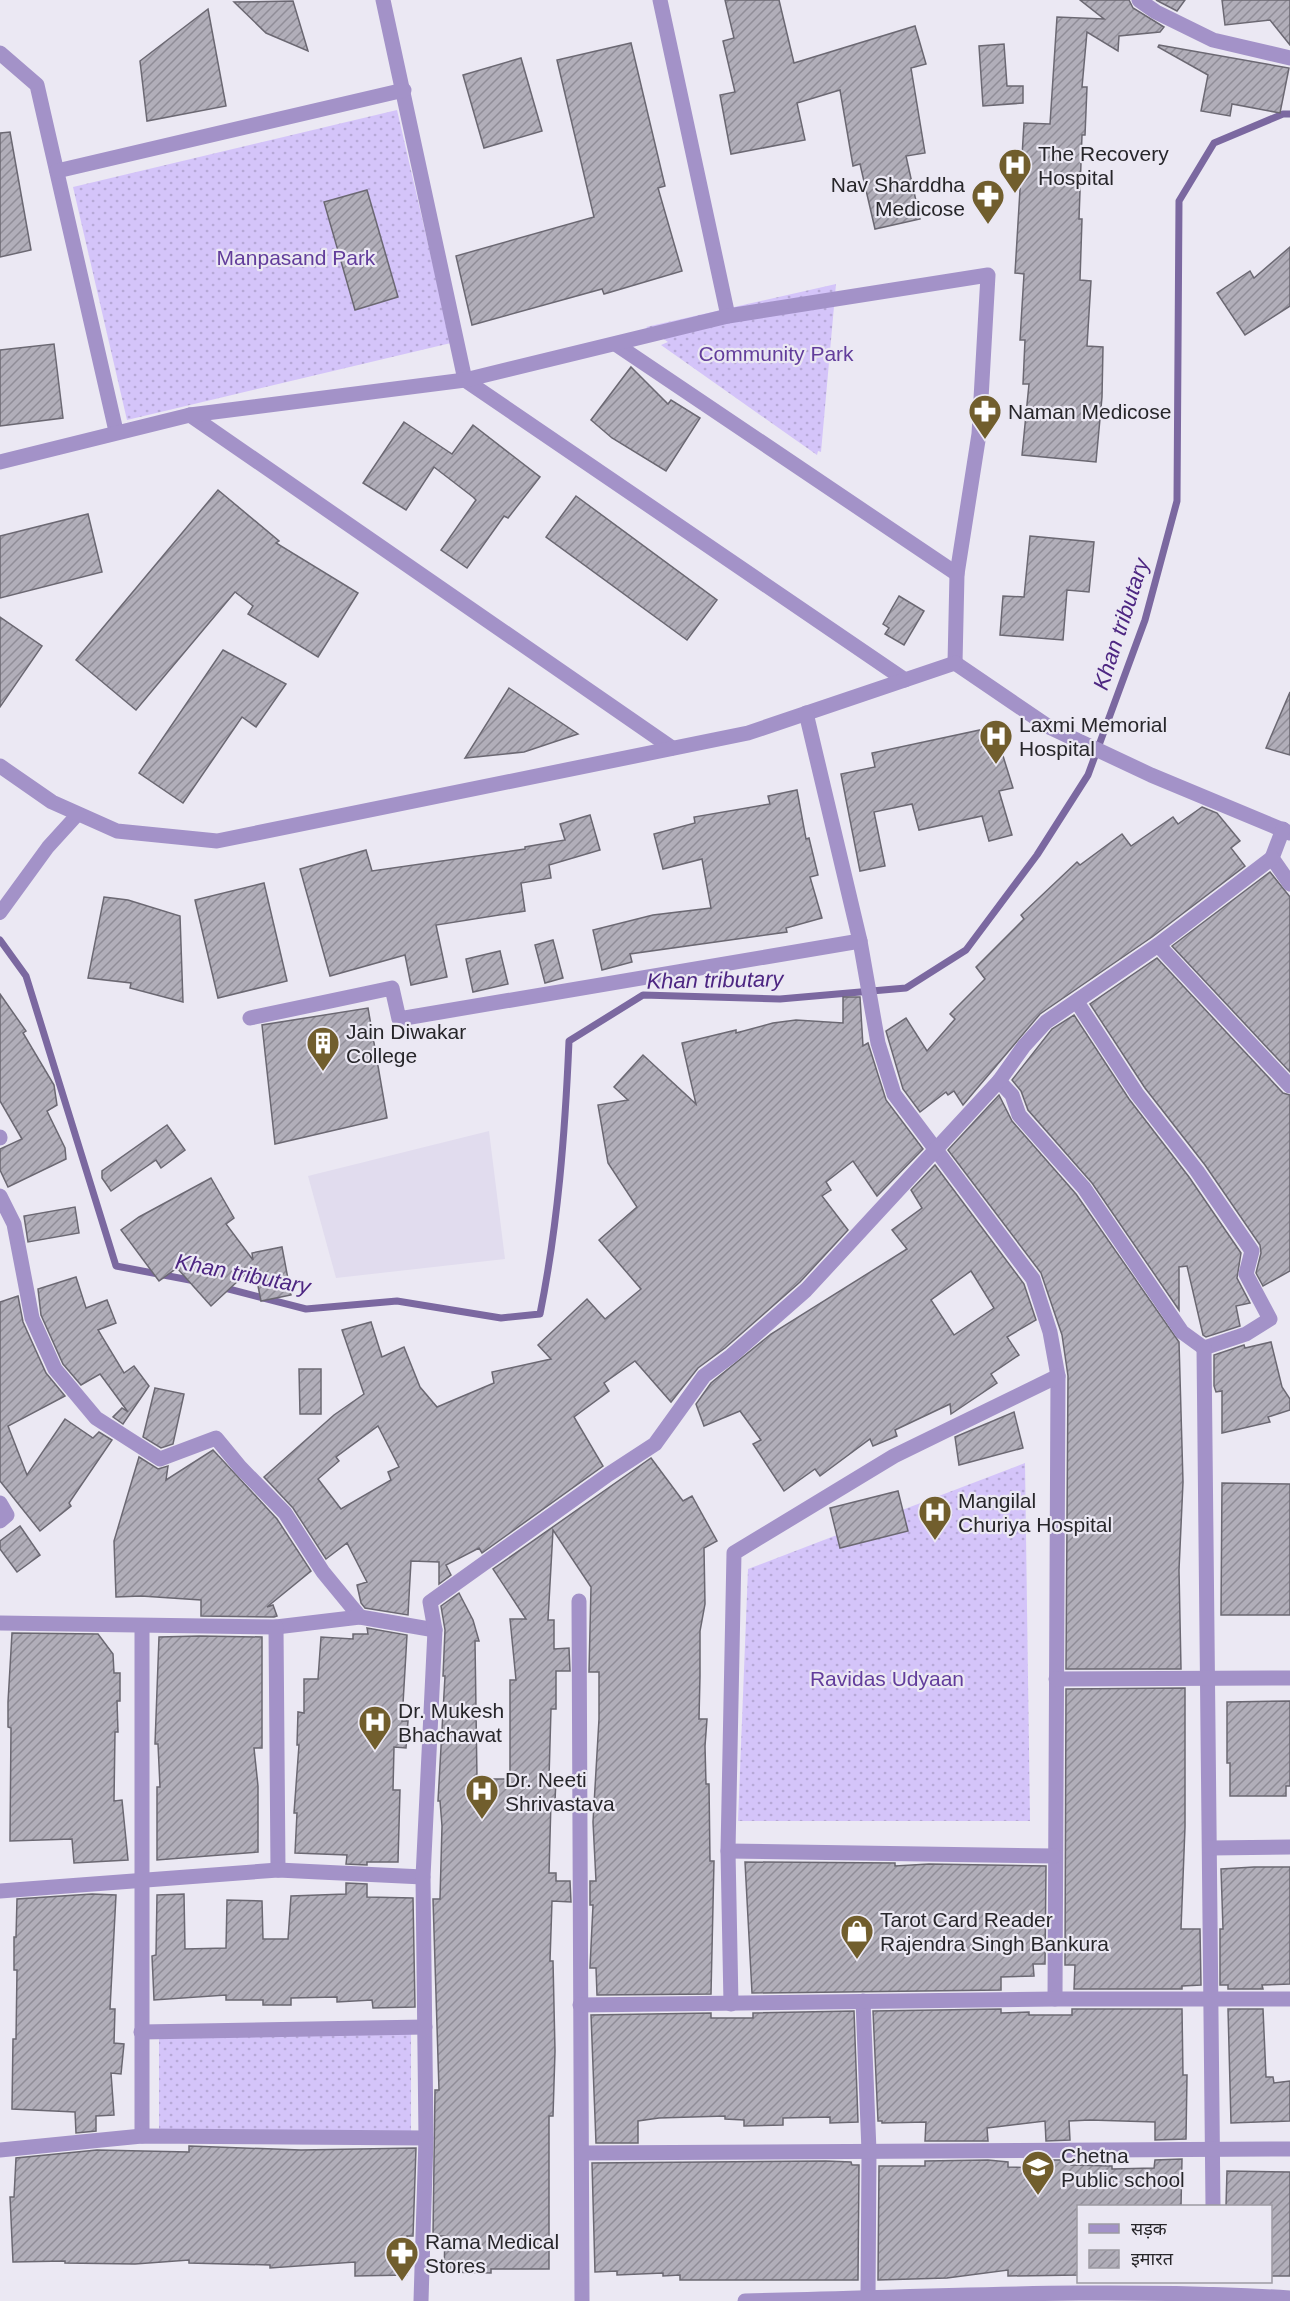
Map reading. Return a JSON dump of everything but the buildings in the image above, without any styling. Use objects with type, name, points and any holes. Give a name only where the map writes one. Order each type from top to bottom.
[{"type":"street","points":[[383,0],[465,380],[905,680]]},
{"type":"street","points":[[660,0],[728,316]]},
{"type":"street","points":[[1139,0],[1156,12],[1213,40],[1290,58]]},
{"type":"street","points":[[0,53],[37,86],[116,432]]},
{"type":"street","points":[[57,171],[404,90]]},
{"type":"street","points":[[0,462],[190,415],[465,380],[617,345],[728,316],[988,275],[979,434],[957,574],[955,663]]},
{"type":"street","points":[[617,345],[957,574]]},
{"type":"street","points":[[190,415],[672,748]]},
{"type":"street","points":[[0,766],[52,802],[117,831],[217,842],[748,733],[955,663]]},
{"type":"street","points":[[421,2301],[426,2138],[423,1877],[435,1630],[430,1602],[609,1474],[655,1444],[704,1376],[731,1356],[806,1290],[999,1081],[1024,1046],[1047,1022],[1158,945],[1272,858],[1287,831],[1151,775],[1049,727],[955,663]]},
{"type":"street","points":[[806,713],[860,941],[886,1077],[894,1094],[1033,1279],[1050,1332],[1058,1376],[1055,1999]]},
{"type":"street","points":[[1272,858],[1290,884]]},
{"type":"street","points":[[250,1018],[392,988],[399,1019],[860,941]]},
{"type":"street","points":[[1158,945],[1290,1086]]},
{"type":"street","points":[[1077,1002],[1137,1094],[1197,1171],[1252,1251],[1246,1274],[1270,1319],[1246,1334],[1204,1348]]},
{"type":"street","points":[[999,1081],[1012,1095],[1019,1115],[1084,1188],[1182,1332],[1204,1348]]},
{"type":"street","points":[[0,1196],[14,1224],[32,1318],[55,1369],[96,1418],[160,1459],[216,1438],[240,1467],[285,1513],[323,1572],[360,1617]]},
{"type":"street","points":[[1204,1348],[1206,1678],[1210,1848],[1209,1998],[1213,2205]]},
{"type":"street","points":[[731,2004],[728,1851],[734,1553],[894,1456],[1058,1376]]},
{"type":"street","points":[[0,1503],[7,1515],[0,1521]]},
{"type":"street","points":[[579,1601],[582,2301]]},
{"type":"street","points":[[0,1623],[276,1628],[360,1617],[435,1630]]},
{"type":"street","points":[[142,1626],[140,1878],[142,2136]]},
{"type":"street","points":[[276,1628],[278,1870]]},
{"type":"street","points":[[1056,1679],[1290,1678]]},
{"type":"street","points":[[1210,1848],[1290,1847]]},
{"type":"street","points":[[728,1851],[1054,1856]]},
{"type":"street","points":[[0,1891],[140,1878],[278,1870],[423,1877]]},
{"type":"street","points":[[580,2005],[1055,1999],[1290,1999]]},
{"type":"street","points":[[863,2001],[869,2151],[868,2298]]},
{"type":"street","points":[[141,2032],[425,2027]]},
{"type":"street","points":[[0,2150],[142,2136],[426,2138]]},
{"type":"street","points":[[582,2153],[1290,2149]]},
{"type":"street","points":[[746,2301],[1213,2292],[1290,2298]]},
{"type":"lane","points":[[0,913],[48,847],[78,814]]},
{"type":"shaded area","points":[[489,1131],[505,1259],[336,1278],[308,1176]]},
{"type":"green space","name":"Manpasand Park","points":[[397,110],[451,343],[127,420],[73,187]]},
{"type":"green space","name":"Community Park","points":[[836,284],[821,452],[818,451],[817,455],[661,345],[668,342],[646,327]]},
{"type":"green space","name":"Ravidas Udyaan","points":[[1025,1463],[1030,1821],[738,1821],[748,1569]]},
{"type":"green space","points":[[159,2025],[411,2030],[411,2131],[159,2129]]},
{"type":"waterway","name":"Khan tributary","points":[[221,1287],[306,1309],[397,1301],[501,1318],[540,1314],[552,1246],[560,1179],[569,1041],[643,995],[780,999],[906,988],[966,950],[1037,855],[1088,775],[1145,620],[1177,501],[1179,201],[1214,143],[1283,114],[1290,114]]},
{"type":"waterway","name":"Khan tributary","points":[[0,940],[26,976],[116,1266],[195,1281]]},
{"type":"place","name":"The Recovery Hospital","points":[[1015,194]]},
{"type":"place","name":"Nav Sharddha Medicose","points":[[988,225]]},
{"type":"place","name":"Naman Medicose","points":[[985,440]]},
{"type":"place","name":"Laxmi Memorial Hospital","points":[[996,765]]},
{"type":"place","name":"Jain Diwakar College","points":[[323,1072]]},
{"type":"place","name":"Mangilal Churiya Hospital","points":[[935,1541]]},
{"type":"place","name":"Dr. Mukesh Bhachawat","points":[[375,1751]]},
{"type":"place","name":"Dr. Neeti Shrivastava","points":[[482,1820]]},
{"type":"place","name":"Tarot Card Reader Rajendra Singh Bankura","points":[[857,1960]]},
{"type":"place","name":"Chetna Public school","points":[[1038,2196]]},
{"type":"place","name":"Rama Medical Stores","points":[[402,2282]]}]
